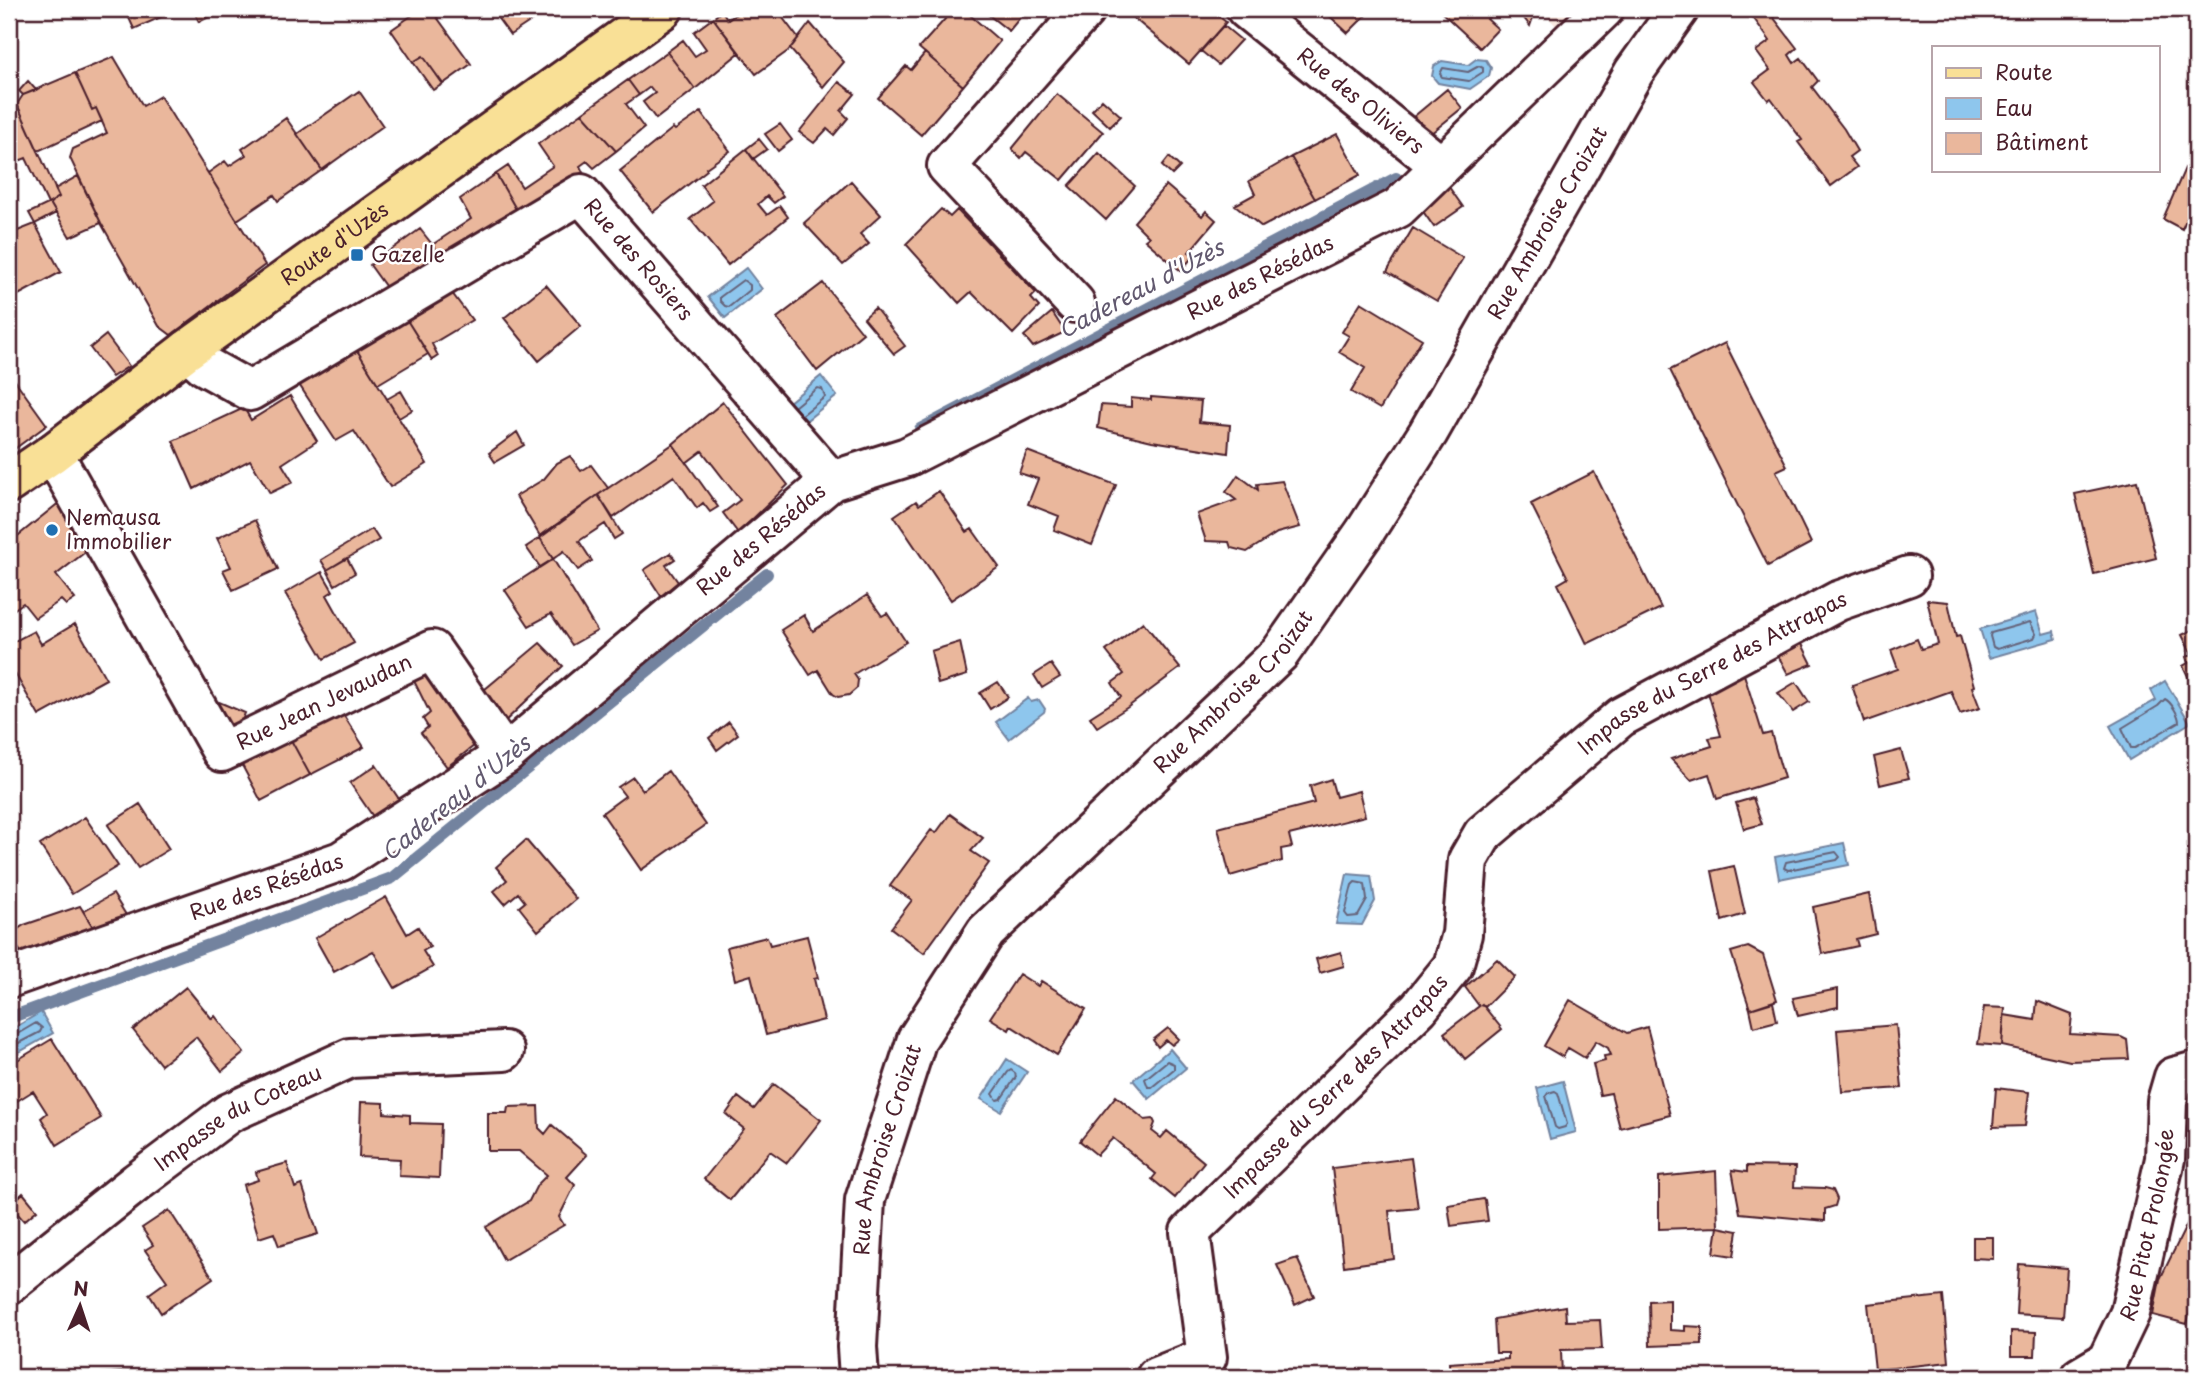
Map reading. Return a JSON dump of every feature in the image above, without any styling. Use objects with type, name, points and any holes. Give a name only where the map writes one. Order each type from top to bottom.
[{"type":"main road","name":"Route d'Uzès","points":[[9,483],[187,350],[663,9]]},
{"type":"street","points":[[1075,303],[947,166],[1086,9]]},
{"type":"street","name":"Rue des Oliviers","points":[[1246,9],[1441,166]]},
{"type":"street","name":"Rue des Résédas","points":[[9,978],[341,860],[505,755],[831,481],[907,457],[1127,343],[1398,208],[1604,9]]},
{"type":"street","name":"Rue Ambroise Croizat","points":[[859,1377],[857,1347],[865,1200],[916,1039],[986,932],[1280,653],[1364,533],[1428,433],[1634,72],[1679,9]]},
{"type":"street","name":"Rue des Rosiers","points":[[187,350],[205,366],[250,391],[580,194],[831,481]]},
{"type":"street","name":"Rue Jean Jevaudan","points":[[52,453],[222,752],[432,650],[505,755]]},
{"type":"street","name":"Impasse du Serre des Attrapas","points":[[1156,1377],[1207,1357],[1190,1232],[1419,1009],[1453,966],[1462,934],[1468,860],[1483,834],[1621,716],[1839,601],[1909,576]]},
{"type":"street","name":"Impasse du Coteau","points":[[9,1284],[229,1113],[350,1058],[504,1051]]},
{"type":"street","name":"Rue Pitot Prolongée","points":[[2080,1377],[2107,1361],[2130,1313],[2165,1159],[2167,1101],[2174,1077],[2196,1071]]},
{"type":"shaded area","points":[[1540,9],[1582,9],[1559,29]]},
{"type":"water","points":[[1476,59],[1486,60],[1491,68],[1489,76],[1470,89],[1438,83],[1432,76],[1434,66],[1442,61],[1468,65]]},
{"type":"water","points":[[746,268],[762,289],[725,318],[708,297]]},
{"type":"water","points":[[821,376],[837,396],[798,427],[782,408]]},
{"type":"water","points":[[2036,612],[2043,634],[2054,631],[2056,639],[1989,658],[1980,629]]},
{"type":"water","points":[[2165,681],[2190,723],[2129,760],[2110,726],[2156,700],[2151,690]]},
{"type":"water","points":[[1028,698],[1031,702],[1039,700],[1044,712],[1009,739],[996,722]]},
{"type":"water","points":[[1844,843],[1849,865],[1779,879],[1775,857]]},
{"type":"water","points":[[1347,874],[1371,876],[1375,901],[1362,925],[1336,924]]},
{"type":"water","points":[[41,1012],[53,1033],[12,1056],[9,1050],[9,1031]]},
{"type":"water","points":[[1170,1049],[1186,1068],[1149,1099],[1133,1080]]},
{"type":"water","points":[[1007,1059],[1027,1072],[1001,1111],[981,1099]]},
{"type":"water","points":[[1563,1081],[1576,1132],[1550,1139],[1537,1088]]},
{"type":"building","points":[[125,9],[179,9],[134,29]]},
{"type":"building","points":[[193,9],[225,9],[199,22]]},
{"type":"building","points":[[421,9],[431,9],[471,64],[443,84],[423,56],[413,62],[391,30]]},
{"type":"building","points":[[491,9],[549,9],[510,35]]},
{"type":"building","points":[[743,9],[776,9],[798,38],[788,51],[756,74],[713,18],[722,11],[728,20]]},
{"type":"building","points":[[954,9],[963,9],[1000,41],[963,86],[919,48]]},
{"type":"building","points":[[981,9],[1027,9],[1009,31]]},
{"type":"building","points":[[1135,9],[1210,9],[1226,22],[1189,64],[1130,15]]},
{"type":"building","points":[[1322,9],[1372,9],[1348,33]]},
{"type":"building","points":[[1438,9],[1496,9],[1487,19],[1498,29],[1480,48]]},
{"type":"building","points":[[1517,9],[1536,9],[1530,26]]},
{"type":"building","points":[[1747,9],[1767,9],[1797,48],[1789,55],[1794,63],[1801,58],[1818,81],[1812,87],[1857,151],[1849,157],[1857,167],[1831,186],[1798,142],[1802,140],[1771,98],[1768,100],[1754,82],[1770,70],[1756,51],[1770,41]]},
{"type":"building","points":[[713,18],[739,53],[695,89],[667,52],[683,40],[695,56],[706,49],[694,32]]},
{"type":"building","points":[[810,23],[844,62],[823,87],[790,49]]},
{"type":"building","points":[[1224,26],[1241,40],[1218,65],[1201,51]]},
{"type":"building","points":[[667,52],[695,89],[656,119],[643,102],[655,93],[650,87],[639,95],[628,80]]},
{"type":"building","points":[[925,53],[963,86],[921,135],[878,98],[906,66],[911,70]]},
{"type":"building","points":[[423,56],[443,84],[433,90],[413,62]]},
{"type":"building","points":[[114,57],[143,106],[160,96],[265,265],[171,335],[159,326],[101,223],[70,158],[73,149],[107,133],[96,108],[92,110],[75,73]]},
{"type":"building","points":[[75,73],[92,110],[96,108],[102,121],[38,151],[17,104],[23,95]]},
{"type":"building","points":[[628,80],[639,95],[626,104],[644,128],[616,151],[582,113]]},
{"type":"building","points":[[28,81],[36,90],[23,95],[19,91]]},
{"type":"building","points":[[839,82],[855,94],[841,111],[848,118],[834,135],[827,129],[814,143],[799,132]]},
{"type":"building","points":[[1447,89],[1462,108],[1430,134],[1412,118]]},
{"type":"building","points":[[359,91],[383,126],[322,170],[297,134]]},
{"type":"building","points":[[1057,94],[1103,132],[1062,180],[1026,152],[1021,158],[1012,149]]},
{"type":"building","points":[[1102,99],[1121,116],[1110,127],[1092,110]]},
{"type":"building","points":[[17,104],[59,197],[48,204],[26,158],[9,165],[9,108]]},
{"type":"building","points":[[701,112],[730,151],[653,212],[620,171],[673,128],[675,130]]},
{"type":"building","points":[[582,113],[616,151],[594,168],[587,161],[580,166],[585,177],[521,218],[496,174],[508,166],[522,187],[553,166],[538,144]]},
{"type":"building","points":[[286,118],[322,170],[278,201],[274,195],[237,220],[208,173],[225,161],[229,166],[246,155],[242,149]]},
{"type":"building","points":[[780,124],[792,140],[778,151],[765,134]]},
{"type":"building","points":[[1337,134],[1360,175],[1315,199],[1291,157]]},
{"type":"building","points":[[759,139],[767,149],[753,159],[746,149]]},
{"type":"building","points":[[746,149],[783,196],[774,203],[767,196],[758,204],[767,215],[780,206],[788,217],[728,265],[690,219],[713,201],[701,185]]},
{"type":"building","points":[[1099,153],[1135,186],[1106,220],[1069,186]]},
{"type":"building","points":[[1169,157],[1180,167],[1172,175],[1162,166]]},
{"type":"building","points":[[1291,157],[1315,199],[1262,227],[1235,205],[1255,194],[1249,181]]},
{"type":"building","points":[[2185,168],[2196,173],[2196,197],[2182,229],[2163,219]]},
{"type":"building","points":[[496,174],[521,218],[445,262],[432,245],[471,219],[460,199]]},
{"type":"building","points":[[78,176],[101,223],[70,237],[50,203],[59,197],[55,189]]},
{"type":"building","points":[[1444,180],[1463,207],[1434,227],[1415,200]]},
{"type":"building","points":[[851,181],[881,215],[860,234],[869,244],[843,265],[804,223]]},
{"type":"building","points":[[1166,185],[1202,216],[1206,211],[1216,220],[1189,252],[1194,255],[1181,271],[1145,240],[1149,237],[1134,222]]},
{"type":"building","points":[[50,203],[56,213],[35,224],[29,213]]},
{"type":"building","points":[[941,209],[950,217],[957,210],[1036,293],[1031,298],[1039,307],[1013,334],[971,292],[959,303],[906,244]]},
{"type":"building","points":[[9,224],[15,232],[35,224],[61,272],[9,300]]},
{"type":"building","points":[[1413,228],[1463,258],[1437,301],[1387,272]]},
{"type":"building","points":[[420,229],[439,253],[388,290],[370,265]]},
{"type":"building","points":[[823,283],[863,333],[817,371],[777,318]]},
{"type":"building","points":[[546,285],[581,326],[539,361],[504,318]]},
{"type":"building","points":[[449,289],[472,320],[432,344],[438,356],[432,360],[405,317]]},
{"type":"building","points":[[1361,302],[1422,339],[1380,409],[1351,392],[1365,368],[1339,352],[1349,336],[1342,332]]},
{"type":"building","points":[[875,308],[905,346],[894,354],[864,318]]},
{"type":"building","points":[[1052,312],[1065,332],[1033,347],[1024,336]]},
{"type":"building","points":[[405,317],[428,354],[378,384],[355,347]]},
{"type":"building","points":[[106,335],[129,366],[112,377],[90,348]]},
{"type":"building","points":[[1725,343],[1787,466],[1776,471],[1811,543],[1768,566],[1670,370]]},
{"type":"building","points":[[355,347],[427,464],[390,487],[354,431],[336,441],[298,383]]},
{"type":"building","points":[[9,372],[47,425],[9,453]]},
{"type":"building","points":[[401,391],[412,410],[399,418],[387,399]]},
{"type":"building","points":[[290,396],[317,441],[282,464],[293,482],[270,493],[250,460],[194,489],[173,441],[244,408],[251,420]]},
{"type":"building","points":[[1151,397],[1201,401],[1199,422],[1230,425],[1228,453],[1152,441],[1098,428],[1101,405],[1131,407],[1131,398],[1151,400]]},
{"type":"building","points":[[723,402],[788,485],[738,533],[723,513],[740,500],[702,451],[686,463],[673,444]]},
{"type":"building","points":[[517,432],[524,445],[495,462],[489,453]]},
{"type":"building","points":[[673,444],[718,507],[710,512],[703,503],[697,508],[674,476],[613,518],[598,495]]},
{"type":"building","points":[[1027,451],[1116,485],[1092,545],[1054,530],[1059,516],[1028,504],[1038,479],[1019,473]]},
{"type":"building","points":[[570,456],[581,471],[591,465],[608,488],[540,536],[516,496],[544,479],[557,463]]},
{"type":"building","points":[[1594,472],[1661,608],[1587,644],[1558,584],[1568,578],[1531,504]]},
{"type":"building","points":[[1238,475],[1258,490],[1257,484],[1282,481],[1300,527],[1277,533],[1247,552],[1231,548],[1229,542],[1206,541],[1197,514],[1236,500],[1226,492]]},
{"type":"building","points":[[2137,481],[2156,558],[2094,574],[2075,494]]},
{"type":"building","points":[[939,491],[967,532],[972,529],[999,567],[951,600],[894,516],[916,501],[919,505]]},
{"type":"building","points":[[598,495],[622,534],[614,539],[605,524],[579,541],[592,561],[578,570],[564,551],[553,559],[540,538]]},
{"type":"building","points":[[66,497],[93,546],[56,575],[75,599],[66,605],[61,600],[35,618],[23,603],[9,613],[9,543]]},
{"type":"building","points":[[255,520],[278,569],[233,590],[223,570],[231,567],[217,538]]},
{"type":"building","points":[[372,529],[379,540],[327,570],[321,560]]},
{"type":"building","points":[[540,538],[553,559],[540,567],[526,547]]},
{"type":"building","points":[[670,553],[675,559],[666,565],[678,582],[661,596],[644,570]]},
{"type":"building","points":[[347,558],[355,573],[335,585],[327,570]]},
{"type":"building","points":[[553,559],[597,631],[572,645],[551,614],[529,626],[505,590]]},
{"type":"building","points":[[322,572],[333,591],[327,595],[354,643],[324,659],[285,593]]},
{"type":"building","points":[[867,595],[882,616],[887,613],[906,642],[854,674],[858,680],[857,688],[849,695],[838,697],[833,694],[818,670],[810,675],[781,630],[804,615],[813,631]]},
{"type":"building","points":[[1927,600],[1948,602],[1956,637],[1960,636],[1980,708],[1960,714],[1951,691],[1864,722],[1852,685],[1898,669],[1891,650],[1917,639],[1921,649],[1938,644]]},
{"type":"building","points":[[1143,622],[1180,668],[1097,727],[1090,717],[1121,697],[1112,683],[1124,674],[1106,651]]},
{"type":"building","points":[[75,624],[106,679],[39,716],[9,663],[9,644],[34,631],[41,644]]},
{"type":"building","points":[[2196,628],[2196,693],[2183,666],[2188,663],[2186,657],[2192,655],[2182,635]]},
{"type":"building","points":[[1799,638],[1812,664],[1788,674],[1775,650]]},
{"type":"building","points":[[960,642],[967,675],[938,684],[931,651]]},
{"type":"building","points":[[540,643],[563,666],[500,726],[478,695]]},
{"type":"building","points":[[431,657],[479,742],[447,767],[421,733],[428,727],[423,719],[430,713],[408,669]]},
{"type":"building","points":[[1051,664],[1060,677],[1042,688],[1034,675]]},
{"type":"building","points":[[1742,668],[1763,735],[1771,733],[1784,778],[1717,799],[1709,774],[1691,780],[1671,759],[1712,746],[1709,738],[1721,736],[1707,689]]},
{"type":"building","points":[[998,682],[1008,697],[990,709],[980,693]]},
{"type":"building","points":[[1796,682],[1809,702],[1793,712],[1778,693]]},
{"type":"building","points":[[219,702],[245,713],[239,728],[212,716]]},
{"type":"building","points":[[335,702],[364,747],[310,775],[285,729]]},
{"type":"building","points":[[729,722],[738,734],[717,750],[709,738]]},
{"type":"building","points":[[285,729],[310,775],[261,801],[236,754]]},
{"type":"building","points":[[1901,750],[1909,778],[1880,785],[1874,757]]},
{"type":"building","points":[[376,765],[401,802],[374,818],[350,783]]},
{"type":"building","points":[[668,771],[706,825],[641,870],[602,813],[625,796],[618,787],[633,777],[643,790]]},
{"type":"building","points":[[1331,779],[1336,797],[1359,791],[1365,816],[1289,835],[1292,847],[1281,849],[1282,861],[1230,876],[1218,828],[1314,803],[1310,786]]},
{"type":"building","points":[[1753,798],[1762,824],[1744,829],[1736,803]]},
{"type":"building","points":[[140,804],[169,849],[138,868],[108,825]]},
{"type":"building","points":[[950,814],[983,838],[971,851],[989,863],[924,953],[891,928],[912,900],[890,886],[931,830],[936,833]]},
{"type":"building","points":[[85,817],[118,866],[72,894],[40,845]]},
{"type":"building","points":[[526,840],[576,899],[538,931],[519,907],[525,902],[518,893],[505,904],[494,891],[507,880],[496,867]]},
{"type":"building","points":[[1734,866],[1745,914],[1722,921],[1712,871]]},
{"type":"building","points":[[113,894],[131,923],[98,935],[83,911]]},
{"type":"building","points":[[1869,894],[1876,934],[1856,939],[1858,946],[1822,954],[1813,907]]},
{"type":"building","points":[[386,897],[407,934],[418,927],[430,947],[423,951],[433,967],[395,988],[373,951],[334,972],[315,938]]},
{"type":"building","points":[[80,906],[98,935],[25,958],[9,935],[24,925]]},
{"type":"building","points":[[807,936],[818,978],[814,979],[824,1020],[766,1035],[751,975],[735,980],[727,947],[767,937],[770,945]]},
{"type":"building","points":[[1748,947],[1763,955],[1777,1000],[1750,1009],[1731,952]]},
{"type":"building","points":[[1341,952],[1344,966],[1320,973],[1316,959]]},
{"type":"building","points":[[1497,959],[1515,977],[1485,1007],[1482,1004],[1479,1006],[1465,987]]},
{"type":"building","points":[[1019,974],[1038,986],[1041,981],[1086,1009],[1057,1055],[1011,1026],[1009,1030],[990,1018]]},
{"type":"building","points":[[186,987],[212,1019],[215,1016],[244,1053],[222,1071],[196,1037],[161,1065],[133,1030]]},
{"type":"building","points":[[1838,989],[1838,1007],[1798,1016],[1793,998]]},
{"type":"building","points":[[1570,1000],[1627,1033],[1647,1027],[1670,1115],[1620,1128],[1611,1093],[1600,1095],[1593,1064],[1605,1061],[1604,1056],[1611,1055],[1608,1048],[1596,1041],[1585,1058],[1568,1048],[1563,1057],[1544,1046]]},
{"type":"building","points":[[2037,1001],[2072,1015],[2070,1034],[2121,1037],[2127,1040],[2129,1059],[2070,1061],[2002,1046],[2004,1015],[2035,1020]]},
{"type":"building","points":[[1773,1002],[1777,1021],[1754,1027],[1750,1009]]},
{"type":"building","points":[[1482,1004],[1502,1029],[1465,1059],[1444,1033]]},
{"type":"building","points":[[1984,1007],[2005,1008],[2002,1046],[1978,1044]]},
{"type":"building","points":[[1896,1025],[1902,1088],[1842,1092],[1837,1030]]},
{"type":"building","points":[[1168,1028],[1179,1039],[1172,1045],[1166,1040],[1158,1047],[1153,1040]]},
{"type":"building","points":[[52,1039],[101,1118],[57,1145],[41,1118],[47,1113],[33,1091],[9,1106],[9,1065]]},
{"type":"building","points":[[774,1084],[821,1120],[787,1163],[770,1151],[730,1200],[704,1179],[744,1129],[726,1114],[738,1097],[754,1109]]},
{"type":"building","points":[[1996,1088],[2029,1092],[2025,1126],[1993,1127]]},
{"type":"building","points":[[1116,1096],[1145,1120],[1153,1119],[1155,1123],[1152,1131],[1161,1138],[1167,1131],[1204,1162],[1175,1198],[1152,1179],[1156,1174],[1113,1138],[1097,1155],[1080,1141]]},
{"type":"building","points":[[361,1102],[384,1103],[384,1113],[410,1115],[410,1123],[441,1124],[439,1178],[399,1176],[400,1159],[359,1157]]},
{"type":"building","points":[[538,1106],[539,1128],[545,1134],[552,1125],[587,1155],[567,1177],[575,1185],[559,1217],[564,1225],[504,1260],[486,1227],[529,1201],[537,1185],[547,1175],[519,1151],[488,1151],[488,1113],[507,1113],[508,1107]]},
{"type":"building","points":[[1411,1158],[1418,1208],[1389,1211],[1394,1259],[1344,1266],[1332,1168]]},
{"type":"building","points":[[287,1163],[295,1188],[302,1185],[318,1234],[279,1246],[274,1233],[259,1238],[243,1185],[258,1180],[256,1172]]},
{"type":"building","points":[[1747,1166],[1795,1167],[1794,1187],[1833,1190],[1837,1199],[1835,1206],[1825,1209],[1825,1221],[1740,1213],[1732,1170],[1747,1172]]},
{"type":"building","points":[[1716,1171],[1718,1227],[1659,1229],[1659,1177]]},
{"type":"building","points":[[23,1193],[37,1210],[24,1221],[10,1205]]},
{"type":"building","points":[[1483,1199],[1488,1221],[1451,1226],[1448,1205]]},
{"type":"building","points":[[169,1210],[213,1278],[161,1313],[149,1294],[167,1281],[145,1250],[153,1245],[142,1228]]},
{"type":"building","points":[[2191,1216],[2196,1218],[2196,1271],[2188,1289],[2195,1290],[2187,1324],[2153,1315],[2160,1279]]},
{"type":"building","points":[[1718,1227],[1738,1231],[1734,1256],[1714,1253]]},
{"type":"building","points":[[1973,1237],[1993,1237],[1993,1259],[1973,1258]]},
{"type":"building","points":[[1297,1258],[1314,1296],[1295,1305],[1277,1265]]},
{"type":"building","points":[[2019,1264],[2067,1268],[2063,1317],[2016,1314]]},
{"type":"building","points":[[1943,1296],[1949,1362],[1875,1370],[1868,1304]]},
{"type":"building","points":[[1670,1300],[1670,1330],[1685,1331],[1685,1326],[1702,1327],[1702,1344],[1650,1346],[1649,1301]]},
{"type":"building","points":[[1565,1306],[1566,1321],[1600,1320],[1602,1349],[1561,1350],[1562,1377],[1450,1377],[1449,1363],[1508,1359],[1508,1353],[1496,1353],[1494,1319]]},
{"type":"building","points":[[2011,1331],[2036,1332],[2035,1356],[2011,1356]]},
{"type":"building","points":[[134,1371],[134,1377],[100,1377],[100,1374]]},
{"type":"building","points":[[2193,1372],[2194,1377],[2161,1377]]},
{"type":"waterway","name":"Cadereau d'Uzès","points":[[920,429],[1396,178]]},
{"type":"waterway","name":"Cadereau d'Uzès","points":[[9,1018],[392,878],[767,574]]},
{"type":"place","name":"Gazelle","points":[[357,255]]},
{"type":"place","name":"Nemausa Immobilier","points":[[52,530]]}]
